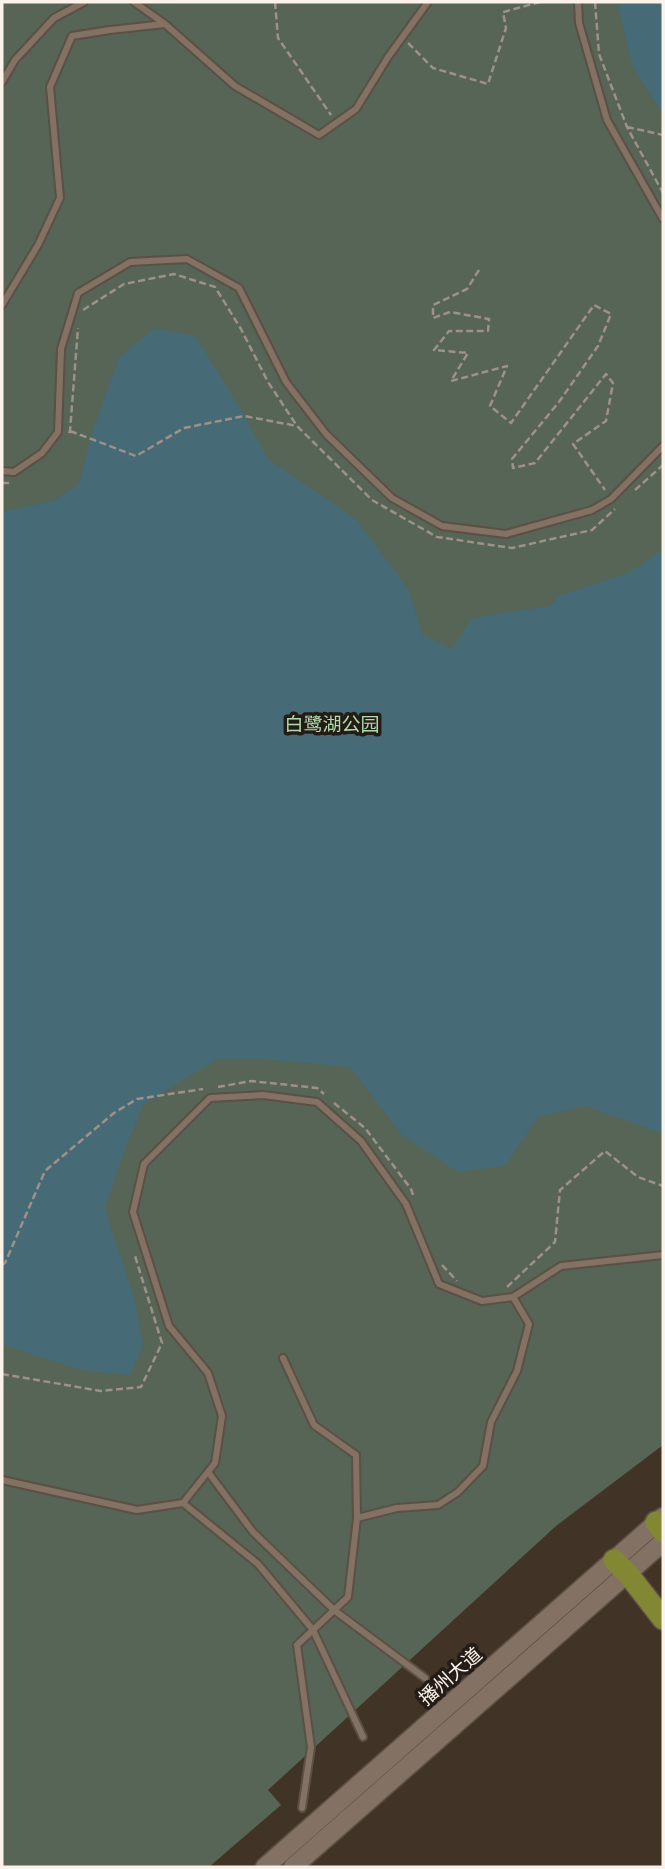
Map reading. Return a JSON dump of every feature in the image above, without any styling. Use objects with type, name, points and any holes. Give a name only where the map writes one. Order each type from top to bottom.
[{"type":"main road","name":"播州大道","points":[[293,1867],[662,1528]]},
{"type":"main road","name":"播州大道","points":[[265,1867],[621,1567]]},
{"type":"main road","points":[[621,1567],[663,1619]]},
{"type":"lane","points":[[2,82],[15,60],[54,18],[84,2]]},
{"type":"lane","points":[[134,2],[165,24],[235,86],[319,135],[356,109],[428,2]]},
{"type":"lane","points":[[578,2],[579,23],[607,120],[663,219]]},
{"type":"lane","points":[[2,305],[38,245],[60,198],[50,87],[72,36],[165,24]]},
{"type":"lane","points":[[2,471],[14,472],[42,453],[58,432],[61,349],[78,293],[130,262],[187,259],[239,288],[286,383],[326,434],[392,498],[442,526],[506,534],[592,510],[611,499],[663,446]]},
{"type":"lane","points":[[2,1480],[137,1510],[183,1503],[215,1463],[222,1416],[208,1373],[169,1326],[133,1212],[144,1164],[210,1098],[263,1095],[317,1102],[361,1141],[406,1203],[439,1284],[482,1301],[513,1297],[561,1266],[663,1255]]},
{"type":"lane","points":[[357,1518],[397,1508],[438,1505],[458,1492],[483,1466],[491,1422],[517,1371],[529,1324],[513,1297]]},
{"type":"lane","points":[[283,1358],[314,1425],[356,1455],[357,1518],[348,1597],[297,1645],[311,1747],[302,1808]]},
{"type":"lane","points":[[208,1472],[253,1532],[334,1610],[425,1678]]},
{"type":"lane","points":[[183,1503],[257,1564],[313,1630],[363,1737]]},
{"type":"path","points":[[275,2],[278,38],[336,123]]},
{"type":"path","points":[[402,38],[433,68],[488,84],[506,28],[503,12],[540,2]]},
{"type":"path","points":[[596,2],[599,54],[627,127],[663,193]]},
{"type":"path","points":[[627,127],[663,135]]},
{"type":"path","points":[[479,270],[467,289],[433,305],[433,318],[450,312],[489,319],[488,331],[449,331],[434,350],[468,353],[451,382],[507,366],[490,406],[511,423],[594,305],[611,314],[598,346],[559,402],[512,459],[513,468],[535,463],[606,374],[613,383],[606,421],[573,444],[611,499]]},
{"type":"path","points":[[79,313],[124,284],[174,274],[215,287],[241,329],[268,382],[297,426],[372,500],[437,537],[512,548],[592,530],[622,502]]},
{"type":"path","points":[[62,441],[70,431],[78,326]]},
{"type":"path","points":[[70,431],[136,456],[184,428],[244,416],[297,426]]},
{"type":"path","points":[[633,493],[663,464]]},
{"type":"path","points":[[2,482],[15,483]]},
{"type":"path","points":[[215,1087],[251,1081],[317,1088],[365,1128],[411,1189],[415,1200]]},
{"type":"path","points":[[2,1265],[44,1171],[114,1112],[137,1099],[203,1089],[195,1098]]},
{"type":"path","points":[[502,1292],[555,1242],[560,1190],[605,1151],[638,1177],[663,1186]]},
{"type":"path","points":[[2,1374],[101,1391],[141,1387],[162,1343],[134,1251]]},
{"type":"path","points":[[441,1264],[463,1287]]},
{"type":"green space","name":"白鹭湖公园","points":[[2,2],[663,2],[663,1445],[556,1526],[268,1790],[281,1805],[209,1867],[2,1867]]},
{"type":"water","points":[[617,2],[663,2],[663,114],[632,65]]},
{"type":"water","points":[[155,328],[195,336],[268,459],[357,520],[408,589],[423,635],[452,649],[472,618],[551,606],[558,596],[628,573],[663,550],[663,1134],[586,1106],[538,1117],[505,1166],[458,1172],[402,1135],[350,1067],[262,1059],[217,1059],[143,1105],[105,1209],[135,1300],[143,1345],[130,1375],[86,1371],[2,1345],[2,512],[53,501],[79,484],[91,436],[119,357]]}]
